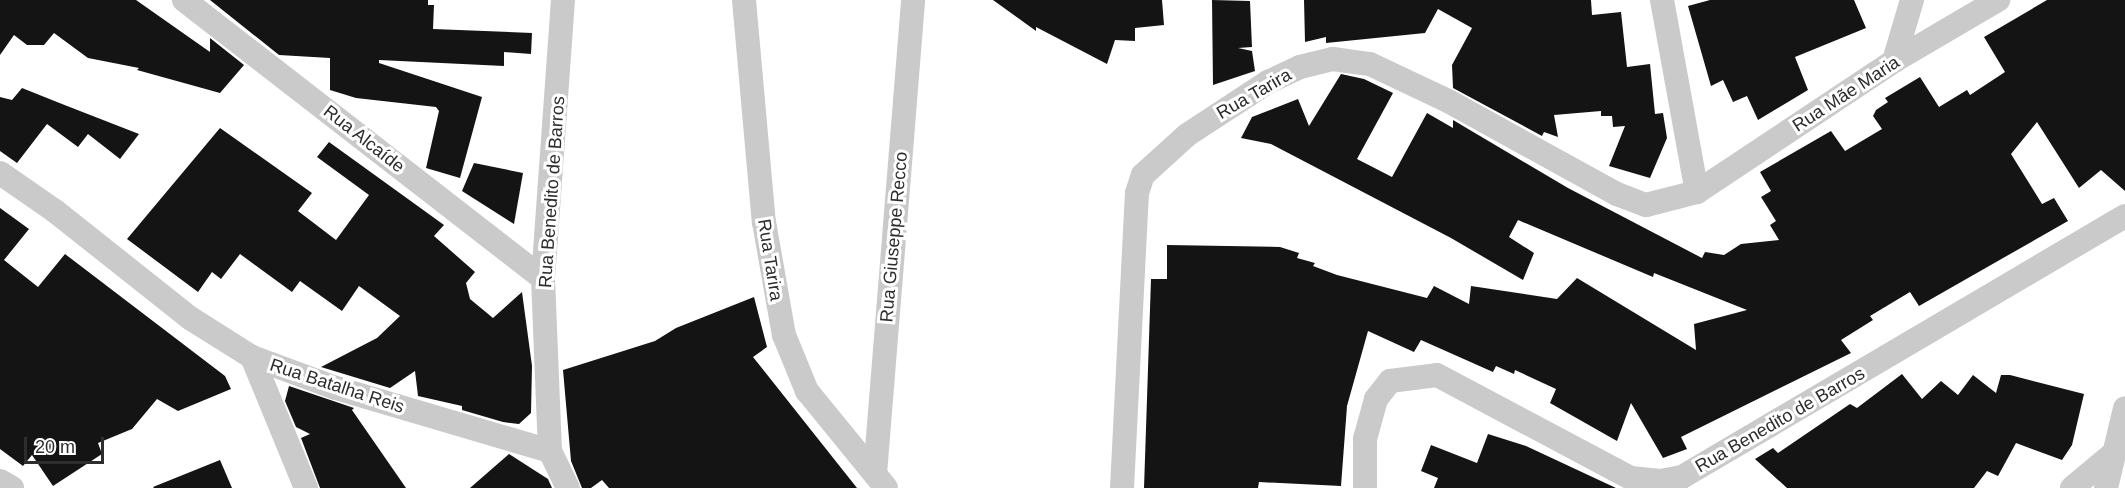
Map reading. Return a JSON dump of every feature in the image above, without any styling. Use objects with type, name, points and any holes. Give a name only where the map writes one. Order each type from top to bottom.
[{"type":"street","name":"Rua Alcaíde","points":[[184,0],[543,278]]},
{"type":"street","name":"Rua Benedito de Barros","points":[[563,0],[543,278],[550,452],[568,488]]},
{"type":"street","name":"Rua Tarira","points":[[744,0],[762,210],[784,335],[807,391],[880,481]]},
{"type":"street","name":"Rua Giuseppe Recco","points":[[880,481],[913,0]]},
{"type":"street","points":[[1662,0],[1697,192]]},
{"type":"street","points":[[1894,61],[1912,0]]},
{"type":"street","name":"Rua Mãe Maria","points":[[1697,192],[1894,61],[1998,0]]},
{"type":"street","name":"Rua Tarira","points":[[1122,488],[1137,193],[1143,175],[1187,135],[1268,82],[1300,67],[1333,59],[1355,59],[1449,102],[1617,195],[1646,205],[1697,192]]},
{"type":"street","name":"Rua Batalha Reis","points":[[0,172],[190,318],[252,357],[336,388],[550,452]]},
{"type":"street","name":"Rua Benedito de Barros","points":[[1365,488],[1365,439],[1376,399],[1390,381],[1437,375],[1631,478],[1660,481],[1682,477],[2125,216]]},
{"type":"street","points":[[252,357],[306,488]]},
{"type":"street","points":[[2106,488],[2125,408]]},
{"type":"street","points":[[2072,488],[2114,453]]},
{"type":"street","points":[[0,481],[12,488]]},
{"type":"building","points":[[0,0],[136,0],[210,52],[210,38],[244,65],[220,93],[137,70],[139,68],[88,58],[54,33],[44,45],[27,45],[14,35],[0,55]]},
{"type":"building","points":[[210,0],[428,0],[428,5],[434,5],[433,29],[532,33],[531,54],[504,52],[504,66],[379,60],[379,63],[482,97],[460,178],[426,168],[439,111],[436,107],[356,98],[330,90],[330,58],[279,55]]},
{"type":"building","points":[[993,0],[1162,0],[1164,25],[1135,28],[1135,41],[1115,40],[1107,64],[1036,27],[1036,31]]},
{"type":"building","points":[[1212,0],[1250,1],[1252,47],[1238,48],[1252,51],[1255,71],[1213,85]]},
{"type":"building","points":[[1304,0],[1591,0],[1592,15],[1621,12],[1627,67],[1650,64],[1655,114],[1663,113],[1667,138],[1650,178],[1609,166],[1625,126],[1613,127],[1612,116],[1601,116],[1601,111],[1554,115],[1558,137],[1544,132],[1542,136],[1453,88],[1452,65],[1472,28],[1438,9],[1425,33],[1326,43],[1326,37],[1305,42]]},
{"type":"building","points":[[1710,0],[1854,0],[1866,28],[1795,57],[1808,90],[1758,120],[1747,96],[1733,102],[1723,80],[1711,86],[1688,6]]},
{"type":"building","points":[[2047,0],[2125,0],[2125,191],[2101,170],[2079,188],[2037,122],[2011,154],[2042,204],[2054,198],[2068,221],[1919,306],[1910,292],[1870,316],[1873,320],[1841,340],[1851,353],[1681,437],[1687,449],[1663,458],[1631,403],[1617,441],[1550,403],[1556,389],[1515,370],[1514,374],[1496,366],[1493,372],[1421,340],[1414,352],[1368,331],[1347,406],[1341,486],[1259,482],[1258,488],[1144,488],[1151,279],[1167,279],[1167,245],[1280,247],[1299,253],[1297,258],[1315,263],[1313,266],[1337,275],[1427,298],[1434,286],[1469,304],[1471,286],[1557,299],[1577,278],[1696,350],[1694,324],[1747,310],[1654,273],[1653,277],[1518,220],[1509,237],[1534,253],[1523,280],[1451,238],[1271,144],[1241,138],[1252,117],[1298,99],[1309,126],[1341,74],[1364,79],[1393,93],[1357,159],[1392,177],[1427,113],[1453,128],[1453,120],[1568,188],[1702,258],[1705,252],[1724,255],[1741,244],[1779,240],[1770,225],[1776,221],[1761,197],[1771,191],[1760,172],[1831,131],[1845,151],[1882,129],[1873,116],[1876,110],[1888,102],[1885,98],[1920,77],[1939,107],[1967,90],[1970,95],[2005,72],[1984,37]]},
{"type":"building","points":[[22,88],[139,134],[120,159],[88,134],[78,147],[47,124],[17,163],[0,151],[0,97],[12,100]]},
{"type":"building","points":[[220,128],[312,193],[298,211],[336,240],[369,195],[317,157],[329,142],[444,225],[434,236],[475,272],[466,283],[470,299],[493,318],[522,292],[532,366],[531,413],[519,424],[503,422],[462,410],[462,406],[418,396],[415,371],[390,388],[321,367],[377,338],[400,316],[359,286],[342,311],[300,281],[292,292],[240,254],[221,279],[212,272],[198,292],[127,239]]},
{"type":"building","points":[[474,163],[523,173],[514,224],[462,191]]},
{"type":"building","points":[[0,208],[29,229],[4,260],[38,287],[65,254],[225,376],[231,389],[178,411],[157,399],[132,429],[98,443],[102,454],[53,486],[32,455],[23,466],[0,449]]},
{"type":"building","points":[[754,297],[767,347],[753,357],[857,488],[609,488],[602,480],[591,488],[582,488],[571,461],[563,370],[655,341],[676,328]]},
{"type":"building","points":[[1902,374],[1922,399],[1941,381],[1958,395],[1973,375],[1996,393],[2001,375],[2010,375],[2084,394],[2072,445],[2062,460],[2016,443],[1998,476],[1987,471],[1974,488],[1787,488],[1755,459],[1773,448],[1778,453],[1850,404],[1857,408]]},
{"type":"building","points":[[289,386],[354,408],[352,410],[406,488],[320,488],[301,438],[310,434],[296,427],[285,401]]},
{"type":"building","points":[[1488,434],[1526,446],[1616,488],[1434,488],[1438,478],[1421,471],[1431,445],[1477,463]]},
{"type":"building","points":[[509,454],[548,479],[552,488],[470,488]]},
{"type":"building","points":[[220,460],[232,488],[153,487]]}]
